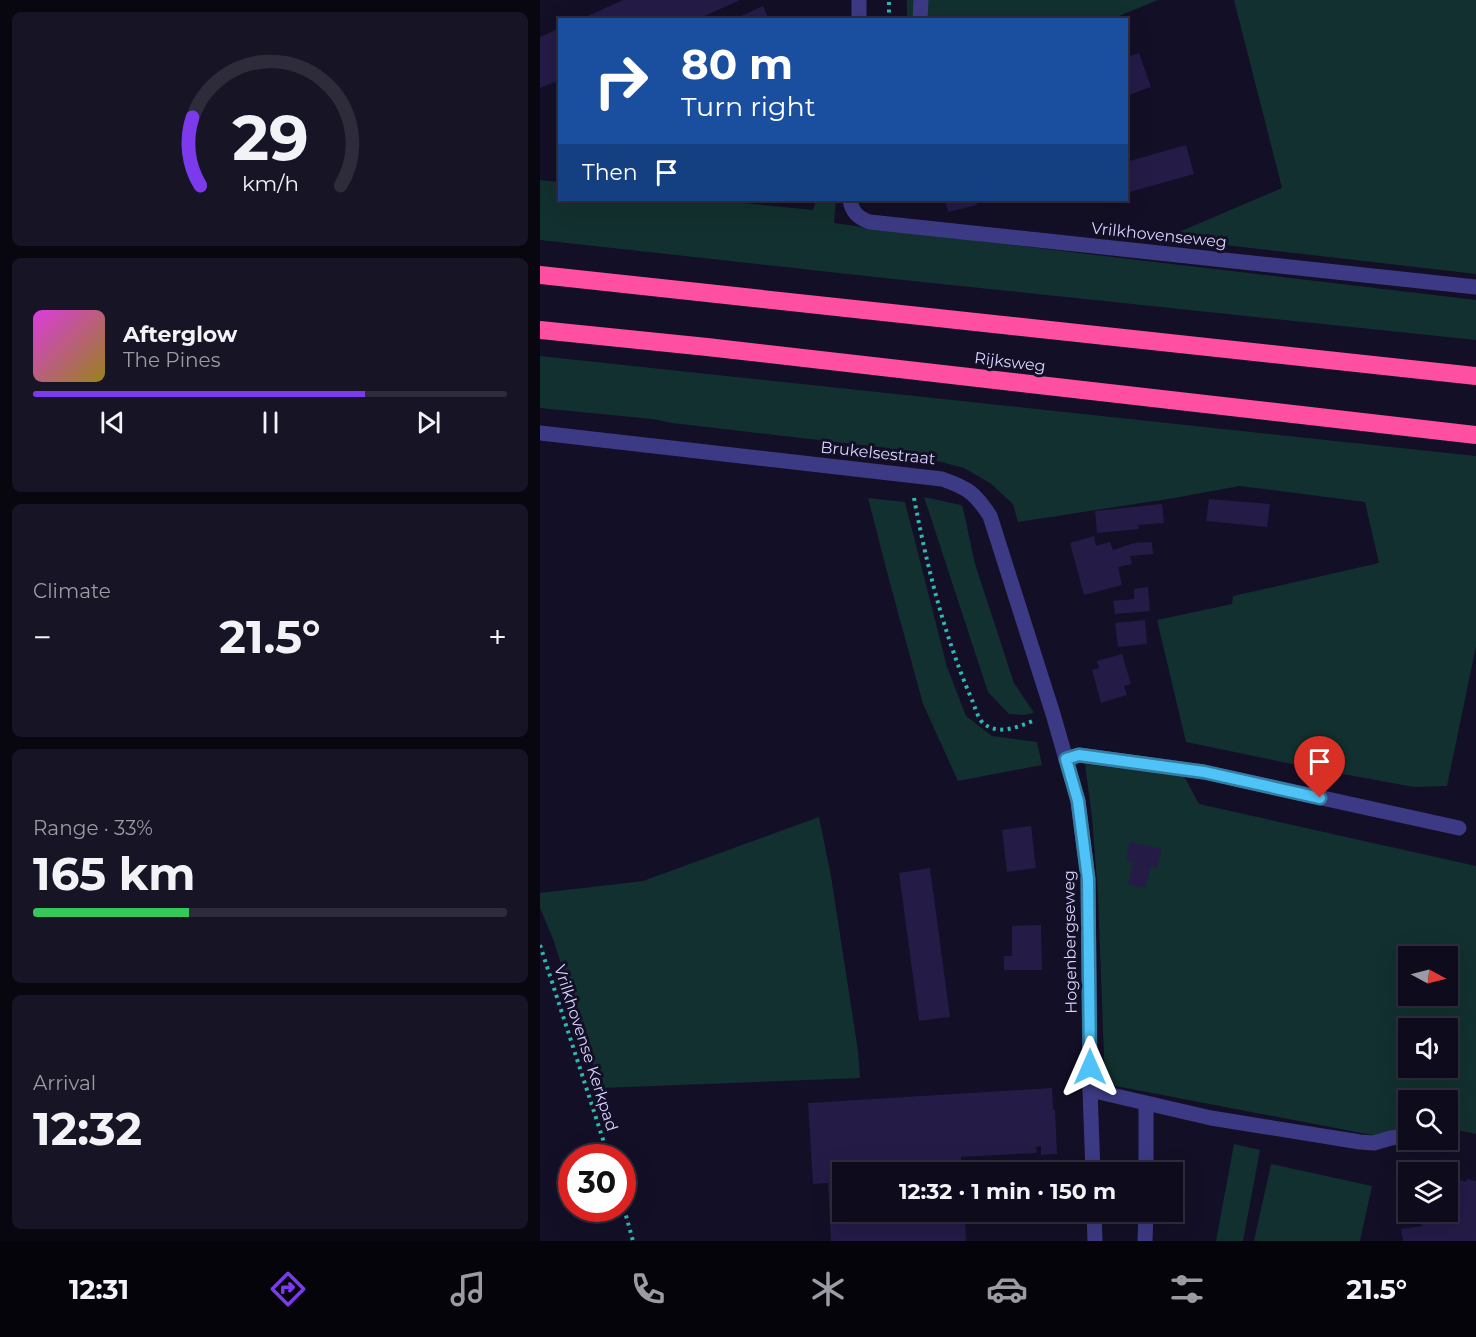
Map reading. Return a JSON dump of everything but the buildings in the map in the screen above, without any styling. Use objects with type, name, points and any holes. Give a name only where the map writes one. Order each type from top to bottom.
[{"type":"highway","points":[[540,275],[1476,376]]},
{"type":"highway","name":"Rijksweg","points":[[540,330],[707,346],[1476,435]]},
{"type":"street","points":[[859,0],[859,18]]},
{"type":"street","points":[[920,18],[921,0]]},
{"type":"street","name":"Vrilkhovenseweg","points":[[850,201],[858,217],[870,222],[1476,287]]},
{"type":"street","name":"Brukelsestraat","points":[[540,433],[942,479],[961,486],[978,498],[990,516],[1053,714]]},
{"type":"street","name":"Hogenbergseweg","points":[[1053,714],[1078,801],[1088,879],[1093,1162]]},
{"type":"street","points":[[1066,759],[1079,755],[1204,772],[1459,828]]},
{"type":"street","points":[[1090,1090],[1211,1118],[1360,1142],[1374,1143],[1398,1137]]},
{"type":"street","points":[[1146,1104],[1146,1162]]},
{"type":"street","points":[[1094,1222],[1095,1241]]},
{"type":"street","points":[[1145,1241],[1146,1222]]},
{"type":"path","points":[[889,0],[889,18]]},
{"type":"path","points":[[914,498],[925,555],[947,634],[982,722],[993,729],[1004,731],[1053,714]]},
{"type":"path","name":"Vrilkhovense Kerkpad","points":[[540,945],[604,1144]]},
{"type":"path","points":[[628,1222],[633,1241]]},
{"type":"green space","points":[[907,0],[1158,0],[1114,18],[907,18]]},
{"type":"green space","points":[[1234,0],[1476,0],[1476,274],[1165,238],[1282,188]]},
{"type":"green space","points":[[540,180],[558,182],[558,201],[726,201],[813,210],[816,201],[836,201],[834,223],[1476,300],[1476,340],[884,278],[540,240]]},
{"type":"green space","points":[[540,356],[1476,456],[1476,646],[1447,786],[1414,787],[1186,742],[1157,620],[1232,604],[1233,596],[1379,563],[1365,502],[1240,486],[1018,522],[1013,504],[990,483],[964,468],[888,448],[652,419],[540,408]]},
{"type":"green space","points":[[924,497],[961,505],[963,508],[975,564],[1014,683],[1034,713],[1009,714],[988,692]]},
{"type":"green space","points":[[868,498],[905,502],[947,667],[966,716],[992,736],[1037,742],[1042,765],[958,781],[923,704]]},
{"type":"green space","points":[[1085,764],[1184,776],[1199,804],[1476,866],[1476,1134],[1458,1130],[1458,1090],[1398,1090],[1398,1137],[1377,1136],[1105,1084],[1098,895]]},
{"type":"green space","points":[[819,817],[831,876],[858,1051],[860,1078],[601,1088],[553,939],[540,908],[540,893],[643,881]]},
{"type":"green space","points":[[1234,1144],[1260,1150],[1243,1241],[1216,1241]]},
{"type":"green space","points":[[1271,1164],[1372,1186],[1360,1241],[1254,1241]]},
{"type":"route","points":[[1090,1067],[1088,879],[1078,801],[1066,759],[1079,755],[1204,772],[1320,798]]}]
